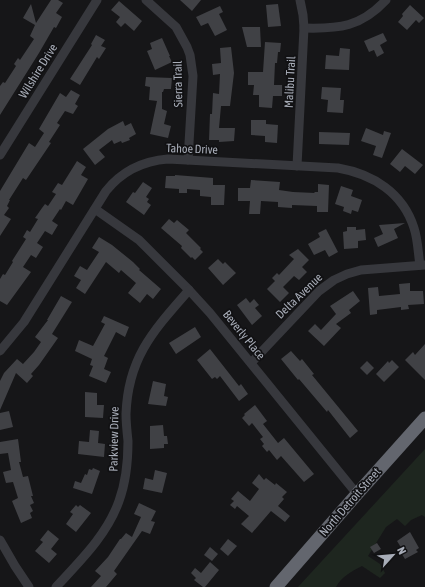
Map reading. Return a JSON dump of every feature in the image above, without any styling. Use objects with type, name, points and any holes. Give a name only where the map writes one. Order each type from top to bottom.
[{"type":"highway","name":"North Detroit Street","points":[[276,587],[425,418]]},
{"type":"street","name":"Wilshire Drive","points":[[0,155],[97,0]]},
{"type":"street","name":"Sierra Trail","points":[[146,0],[176,27],[184,40],[190,55],[193,76],[188,160]]},
{"type":"street","name":"Malibu Trail","points":[[297,166],[304,28],[304,15],[300,0]]},
{"type":"street","points":[[304,28],[330,28],[353,23],[370,15],[386,0]]},
{"type":"street","name":"Tahoe Drive","points":[[0,351],[24,322],[111,185],[133,168],[144,163],[158,160],[188,160],[338,168],[351,170],[370,177],[385,187],[399,201],[410,220],[417,240],[422,265]]},
{"type":"street","name":"Beverly Place","points":[[95,209],[139,240],[189,290],[251,363],[357,494]]},
{"type":"street","name":"Delta Avenue","points":[[251,363],[319,291],[334,280],[361,270],[422,265]]},
{"type":"street","name":"Parkview Drive","points":[[56,587],[94,544],[114,514],[122,493],[127,470],[128,441],[126,414],[134,368],[152,333],[189,290]]},
{"type":"street","points":[[0,540],[14,566],[29,587]]},
{"type":"shaded area","points":[[425,449],[425,517],[422,515],[411,520],[405,526],[397,519],[386,527],[368,556],[380,564],[385,573],[380,578],[362,566],[344,577],[336,587],[298,587]]},
{"type":"building","points":[[51,0],[58,0],[63,3],[56,13],[62,17],[56,28],[54,27],[0,115],[0,86],[3,82],[5,83],[16,66],[14,64],[18,58],[20,60],[34,39],[30,36],[35,25],[23,18],[31,4],[36,23]]},
{"type":"building","points":[[180,0],[201,0],[192,11]]},
{"type":"building","points":[[119,1],[142,21],[134,31],[125,23],[121,27],[116,22],[120,17],[111,10]]},
{"type":"building","points":[[278,4],[281,26],[268,27],[266,5]]},
{"type":"building","points":[[410,5],[424,18],[419,23],[416,20],[407,30],[398,22],[403,16],[402,14]]},
{"type":"building","points":[[220,6],[223,12],[219,14],[227,30],[215,36],[208,23],[201,26],[196,17]]},
{"type":"building","points":[[242,27],[260,27],[261,47],[247,47]]},
{"type":"building","points":[[383,33],[387,41],[380,45],[384,53],[377,57],[374,50],[369,52],[364,41]]},
{"type":"building","points":[[96,35],[105,40],[101,46],[106,48],[99,59],[97,57],[80,85],[70,79],[92,45],[91,44]]},
{"type":"building","points":[[162,38],[172,62],[155,70],[147,51],[152,49],[150,43]]},
{"type":"building","points":[[265,42],[281,43],[277,63],[275,63],[274,85],[282,85],[282,96],[273,96],[272,108],[259,107],[259,95],[253,95],[254,85],[248,85],[248,72],[263,72]]},
{"type":"building","points":[[231,47],[234,73],[230,106],[221,106],[219,128],[235,128],[234,141],[219,142],[219,140],[209,140],[210,114],[212,114],[213,93],[219,94],[220,74],[213,75],[212,64],[221,63],[220,48]]},
{"type":"building","points":[[340,48],[350,49],[349,70],[325,69],[326,55],[339,56]]},
{"type":"building","points":[[146,77],[172,78],[171,89],[164,89],[162,92],[162,109],[167,111],[164,124],[171,126],[168,138],[150,134],[157,101],[149,100],[150,87],[145,86]]},
{"type":"building","points":[[322,87],[341,88],[340,100],[344,100],[343,113],[327,112],[328,100],[321,99]]},
{"type":"building","points":[[71,90],[80,95],[75,104],[78,106],[73,114],[65,111],[57,123],[60,125],[49,142],[51,143],[26,180],[23,178],[9,200],[7,206],[9,208],[4,215],[11,219],[0,236],[0,191],[29,143],[35,147],[44,133],[39,129],[60,93],[66,97]]},
{"type":"building","points":[[251,120],[266,120],[266,124],[278,125],[277,143],[265,142],[265,136],[251,135]]},
{"type":"building","points":[[123,121],[125,126],[131,123],[136,134],[129,138],[130,140],[122,143],[121,141],[114,144],[112,140],[99,150],[105,157],[95,165],[83,149],[108,129]]},
{"type":"building","points":[[366,128],[383,135],[384,131],[391,133],[382,158],[373,155],[376,146],[361,141]]},
{"type":"building","points":[[319,132],[350,133],[349,145],[319,144]]},
{"type":"building","points":[[402,149],[423,165],[415,174],[405,166],[400,172],[390,164]]},
{"type":"building","points":[[77,161],[86,167],[81,175],[88,179],[73,205],[66,201],[52,221],[58,225],[52,235],[45,231],[37,243],[43,247],[36,258],[31,255],[23,267],[31,272],[7,305],[0,301],[0,279],[3,274],[5,275],[26,239],[23,237],[27,230],[30,232],[38,219],[35,218],[45,204],[48,206],[56,194],[52,192],[58,183],[62,185]]},
{"type":"building","points":[[175,175],[213,178],[213,185],[225,185],[224,205],[211,205],[211,197],[200,196],[200,190],[187,189],[187,193],[179,193],[179,189],[165,188],[166,176]]},
{"type":"building","points":[[251,180],[280,182],[279,190],[293,192],[315,193],[314,192],[318,192],[318,184],[329,185],[328,212],[317,212],[317,206],[292,205],[292,208],[278,207],[278,202],[261,201],[260,214],[249,214],[250,201],[238,201],[238,188],[250,188]]},
{"type":"building","points":[[143,182],[152,188],[146,197],[149,199],[147,202],[151,205],[144,215],[126,202]]},
{"type":"building","points":[[341,186],[353,190],[351,196],[362,200],[358,212],[352,210],[351,214],[343,211],[344,207],[335,204]]},
{"type":"building","points":[[169,219],[174,223],[177,220],[189,230],[186,233],[201,248],[200,249],[203,252],[195,260],[181,248],[182,246],[161,228]]},
{"type":"building","points":[[405,223],[394,229],[398,238],[378,247],[374,238],[383,234],[379,225]]},
{"type":"building","points":[[347,227],[356,227],[356,230],[365,229],[366,240],[358,241],[358,248],[344,249],[343,232],[347,231]]},
{"type":"building","points":[[326,229],[338,252],[329,257],[325,250],[314,255],[308,244],[320,237],[318,233]]},
{"type":"building","points":[[99,237],[112,245],[133,262],[140,269],[139,270],[161,289],[153,299],[147,294],[140,303],[128,293],[136,283],[121,270],[119,273],[106,262],[85,294],[76,288],[81,280],[74,276],[80,266],[87,270],[99,252],[92,248]]},
{"type":"building","points":[[298,249],[309,260],[302,267],[307,272],[299,280],[294,276],[283,287],[289,293],[280,302],[267,289],[275,281],[272,278],[277,273],[279,275],[294,259],[289,255]]},
{"type":"building","points":[[218,259],[223,264],[225,262],[236,273],[223,285],[208,268]]},
{"type":"building","points":[[410,283],[410,291],[423,291],[424,304],[408,305],[409,309],[401,310],[401,307],[377,310],[377,314],[370,315],[368,288],[378,287],[379,296],[400,294],[399,284]]},
{"type":"building","points":[[353,291],[360,301],[349,310],[351,313],[336,324],[341,328],[324,346],[308,331],[315,324],[321,330],[336,314],[330,306]]},
{"type":"building","points":[[61,296],[72,302],[52,334],[58,338],[31,374],[33,376],[27,383],[16,373],[0,410],[0,381],[4,373],[17,359],[23,364],[34,352],[41,342],[35,337],[48,320]]},
{"type":"building","points":[[246,298],[250,303],[254,299],[259,305],[255,308],[262,316],[252,325],[237,305]]},
{"type":"building","points":[[104,316],[129,327],[125,337],[116,332],[104,356],[108,358],[104,369],[111,372],[106,383],[89,376],[93,366],[90,365],[92,359],[75,351],[79,340],[93,346],[105,324],[101,322]]},
{"type":"building","points":[[195,327],[201,337],[176,354],[169,343]]},
{"type":"building","points":[[425,344],[425,380],[405,360],[413,352],[415,355]]},
{"type":"building","points":[[210,349],[239,386],[241,384],[248,394],[239,401],[220,376],[217,379],[215,377],[212,379],[197,360]]},
{"type":"building","points":[[291,351],[300,361],[302,359],[314,374],[312,375],[358,431],[350,438],[328,410],[327,412],[281,359]]},
{"type":"building","points":[[392,360],[399,367],[384,382],[376,374],[388,361],[389,363]]},
{"type":"building","points":[[367,361],[374,368],[367,375],[360,368]]},
{"type":"building","points":[[153,381],[166,384],[164,396],[168,397],[166,406],[148,404]]},
{"type":"building","points":[[85,392],[97,393],[97,405],[104,405],[103,418],[85,417]]},
{"type":"building","points":[[255,405],[267,421],[263,424],[278,443],[284,438],[314,474],[304,482],[281,456],[277,460],[269,450],[267,452],[262,446],[264,444],[260,439],[263,437],[252,423],[249,426],[242,418],[245,415],[244,414]]},
{"type":"building","points":[[9,411],[13,427],[0,430],[0,413]]},
{"type":"building","points":[[163,425],[164,436],[167,436],[168,444],[164,444],[164,448],[150,449],[150,426]]},
{"type":"building","points":[[90,430],[99,431],[98,443],[105,444],[104,457],[78,454],[79,441],[89,442]]},
{"type":"building","points":[[18,439],[21,462],[19,462],[23,477],[28,476],[33,496],[31,496],[34,503],[30,505],[33,511],[30,513],[32,518],[21,523],[12,501],[18,498],[13,482],[6,483],[3,472],[11,470],[8,453],[0,454],[0,442]]},
{"type":"building","points":[[93,468],[100,471],[92,494],[73,488],[75,481],[81,483],[85,474],[87,475],[89,469],[92,470]]},
{"type":"building","points":[[155,470],[167,473],[162,493],[143,489],[145,478],[153,480]]},
{"type":"building","points":[[259,474],[264,480],[266,478],[275,485],[276,483],[287,492],[282,497],[284,499],[278,506],[290,516],[285,522],[271,511],[252,533],[241,524],[249,516],[237,506],[235,509],[230,505],[234,501],[231,499],[238,491],[250,501],[259,489],[252,483]]},
{"type":"building","points":[[139,503],[156,511],[151,521],[155,522],[150,534],[142,531],[114,571],[117,574],[106,587],[91,587],[101,576],[95,571],[108,557],[120,539],[126,533],[132,537],[141,517],[134,514]]},
{"type":"building","points":[[76,505],[78,507],[80,505],[91,513],[76,532],[66,524],[73,514],[70,512]]},
{"type":"building","points":[[48,530],[59,539],[51,549],[57,554],[49,563],[35,551],[43,542],[40,540]]},
{"type":"building","points":[[410,532],[419,548],[416,550],[418,552],[405,559],[400,551],[402,549],[397,541]]},
{"type":"building","points":[[228,539],[237,546],[228,556],[220,549]]},
{"type":"building","points":[[377,543],[381,549],[374,553],[370,547]]},
{"type":"building","points":[[210,547],[218,554],[212,561],[204,555]]},
{"type":"building","points":[[210,562],[219,570],[205,587],[203,587],[194,580],[196,578],[191,573],[195,568],[201,573]]}]
